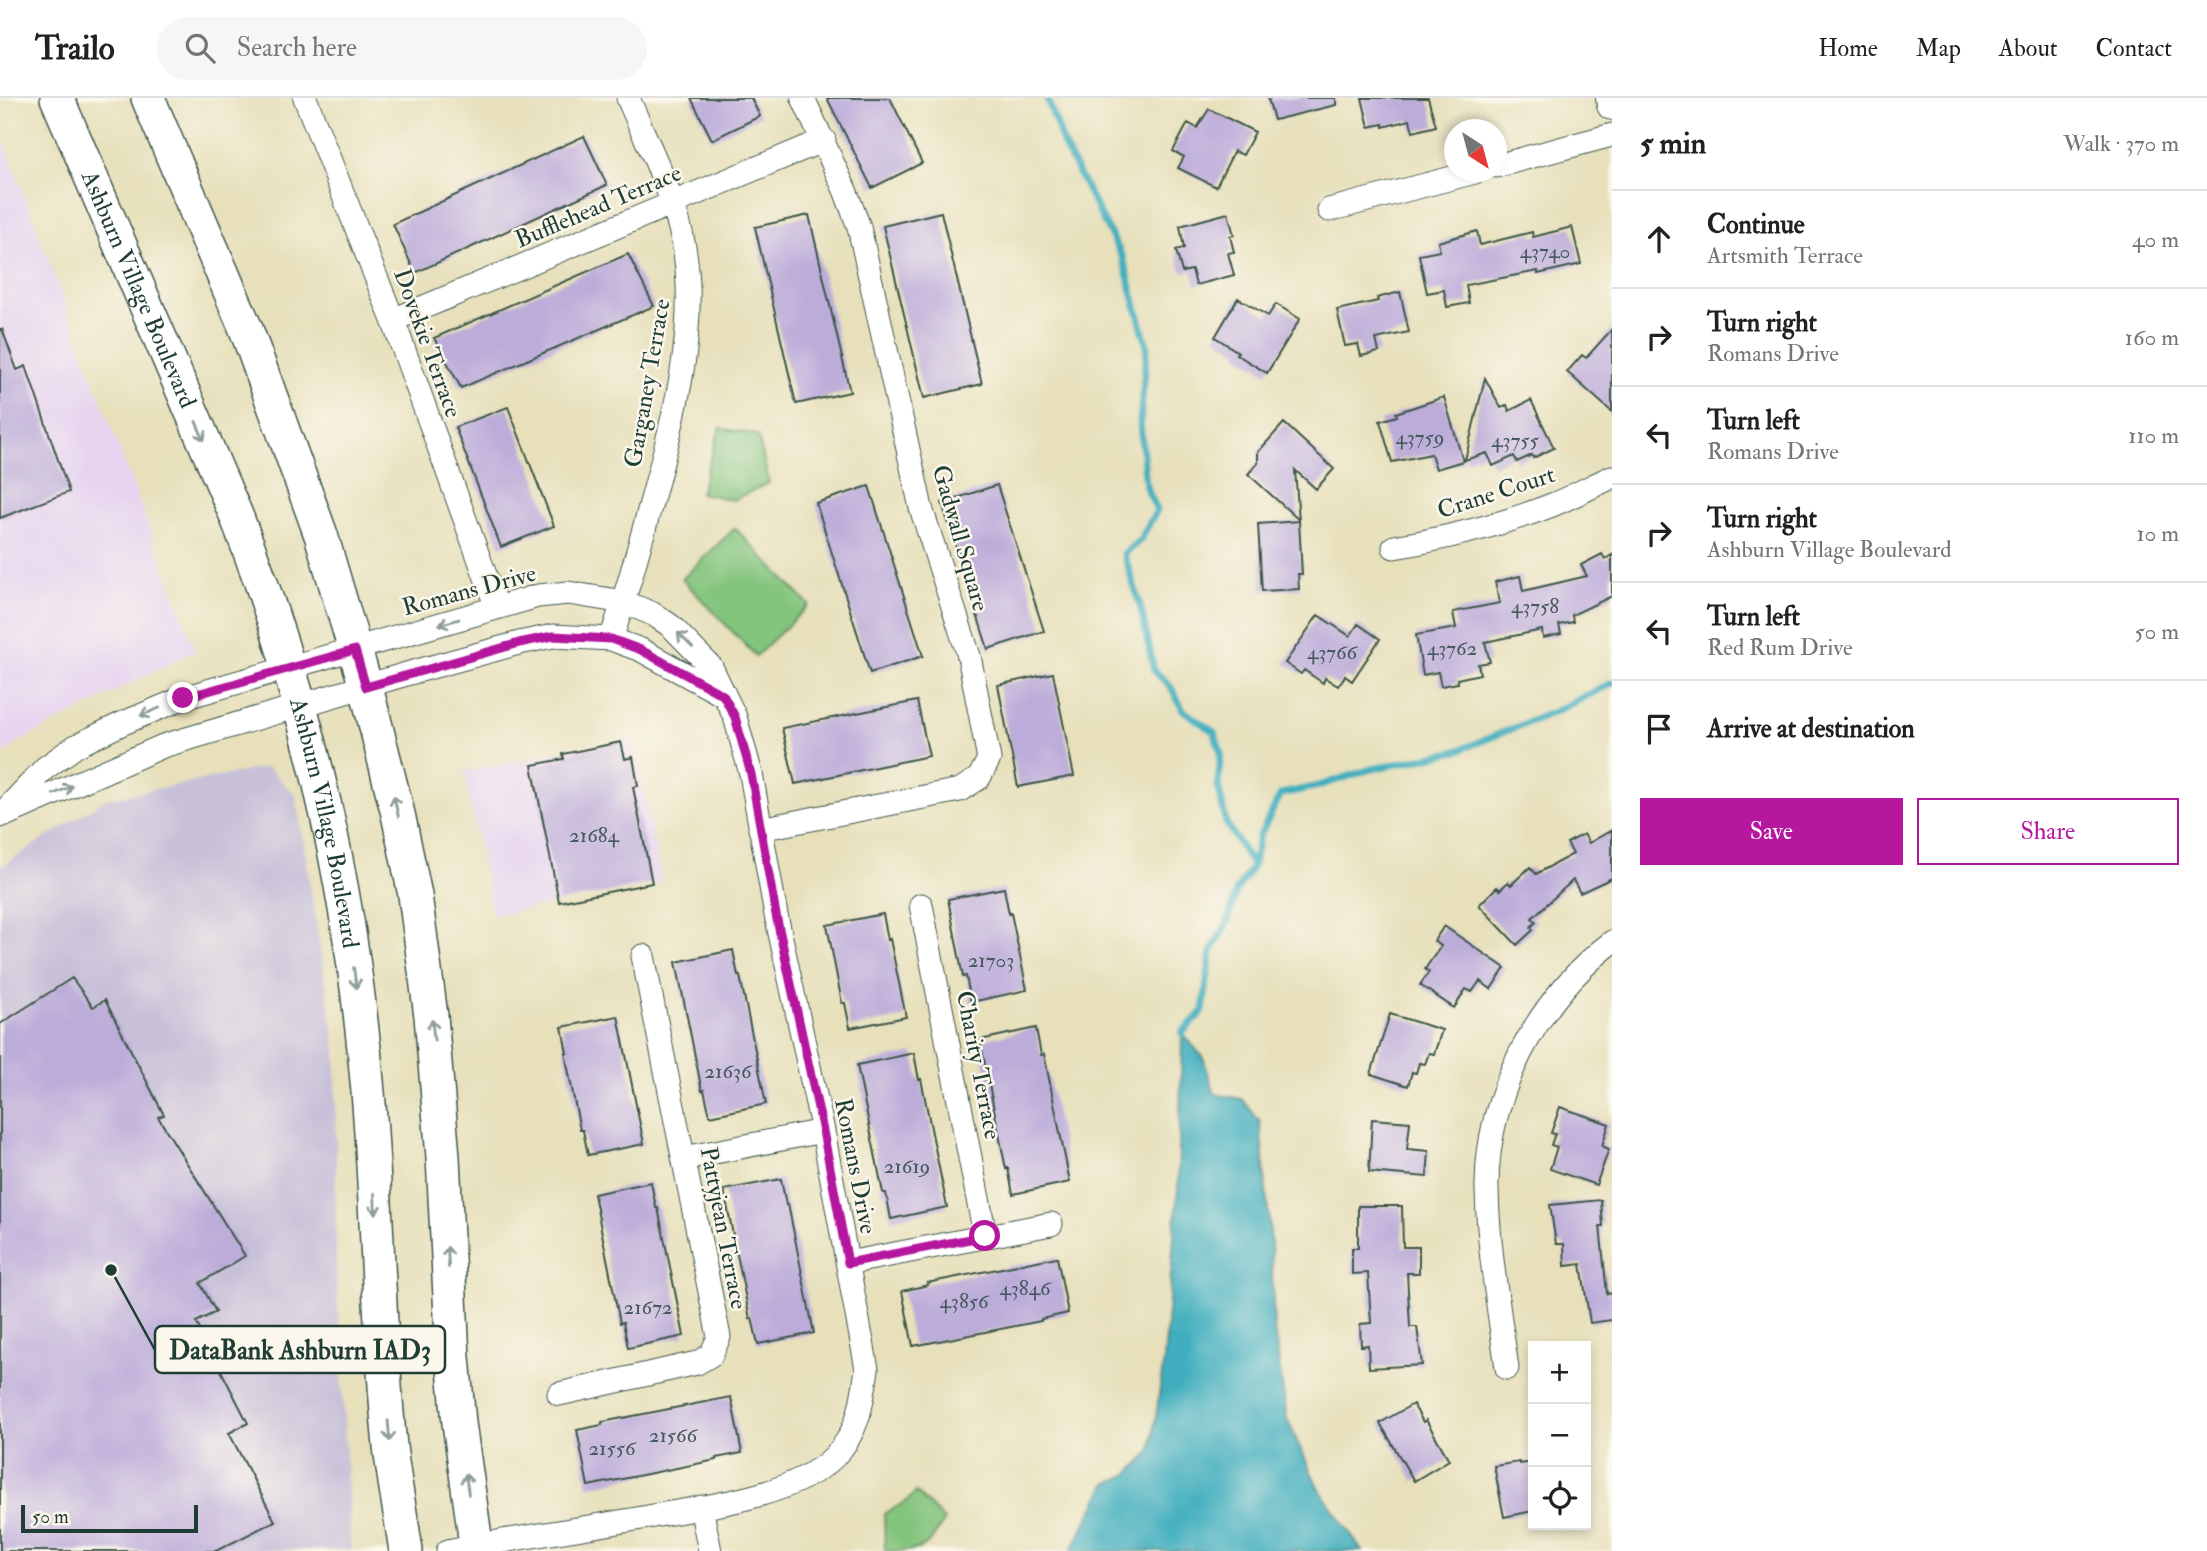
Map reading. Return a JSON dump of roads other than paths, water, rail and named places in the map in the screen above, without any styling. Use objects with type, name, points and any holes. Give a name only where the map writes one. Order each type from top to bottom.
[{"type":"main road","name":"Ashburn Village Boulevard","points":[[57,98],[236,515],[289,668],[314,761],[347,919],[360,1010],[368,1092],[390,1449],[407,1551]]},
{"type":"main road","points":[[148,98],[251,341],[321,535],[384,751],[401,827],[415,895],[428,992],[443,1157],[467,1549]]},
{"type":"street","name":"Dovekie Terrace","points":[[305,98],[393,320],[497,608]]},
{"type":"street","name":"Garganey Terrace","points":[[611,639],[624,602],[665,451],[686,337],[689,292],[684,246],[672,203],[628,98]]},
{"type":"street","name":"Gadwall Square","points":[[760,828],[960,790],[979,778],[989,759],[969,656],[921,508],[859,227],[824,140],[803,98]]},
{"type":"street","points":[[1611,98],[1612,105]]},
{"type":"street","points":[[1507,163],[1612,135]]},
{"type":"street","name":"Bufflehead Terrace","points":[[393,320],[824,140]]},
{"type":"street","points":[[1328,210],[1444,180]]},
{"type":"street","name":"Crane Court","points":[[1394,547],[1496,524],[1553,504],[1612,477]]},
{"type":"street","name":"Romans Drive","points":[[0,816],[45,768],[76,746],[183,698],[538,596],[568,593],[624,602],[653,614],[671,626],[711,667],[735,717],[751,774],[823,1131],[867,1369],[863,1401],[856,1426],[834,1457],[813,1473],[792,1484],[701,1507],[467,1549]]},
{"type":"street","points":[[0,816],[163,746],[519,643],[553,636],[611,639],[658,658],[723,695]]},
{"type":"street","name":"Charity Terrace","points":[[922,905],[985,1236]]},
{"type":"street","points":[[1507,1368],[1489,1230],[1487,1186],[1491,1142],[1516,1061],[1538,1021],[1564,987],[1612,942]]},
{"type":"street","name":"Pattyjean Terrace","points":[[559,1394],[697,1363],[711,1355],[719,1338],[643,956]]},
{"type":"street","points":[[684,1158],[823,1131]]},
{"type":"street","points":[[848,1263],[1051,1224]]},
{"type":"street","points":[[701,1507],[710,1551]]},
{"type":"water","points":[[1182,1033],[1203,1057],[1215,1094],[1242,1099],[1260,1122],[1271,1242],[1274,1328],[1287,1419],[1318,1487],[1362,1551],[1071,1551],[1106,1484],[1129,1474],[1151,1451],[1164,1360],[1178,1188]]},
{"type":"waterway","points":[[1047,98],[1065,148],[1123,258],[1147,346],[1140,422],[1146,487],[1157,510],[1140,540],[1124,554],[1140,605],[1154,670],[1171,687],[1183,710],[1214,732],[1221,753],[1218,785],[1226,823],[1253,866]]},
{"type":"waterway","points":[[1182,1033],[1203,1011],[1211,952],[1228,921],[1236,891],[1253,866],[1259,837],[1281,794],[1319,786],[1368,770],[1457,751],[1556,711],[1612,683]]},
{"type":"place","name":"DataBank Ashburn IAD3","points":[[111,1270]]}]
